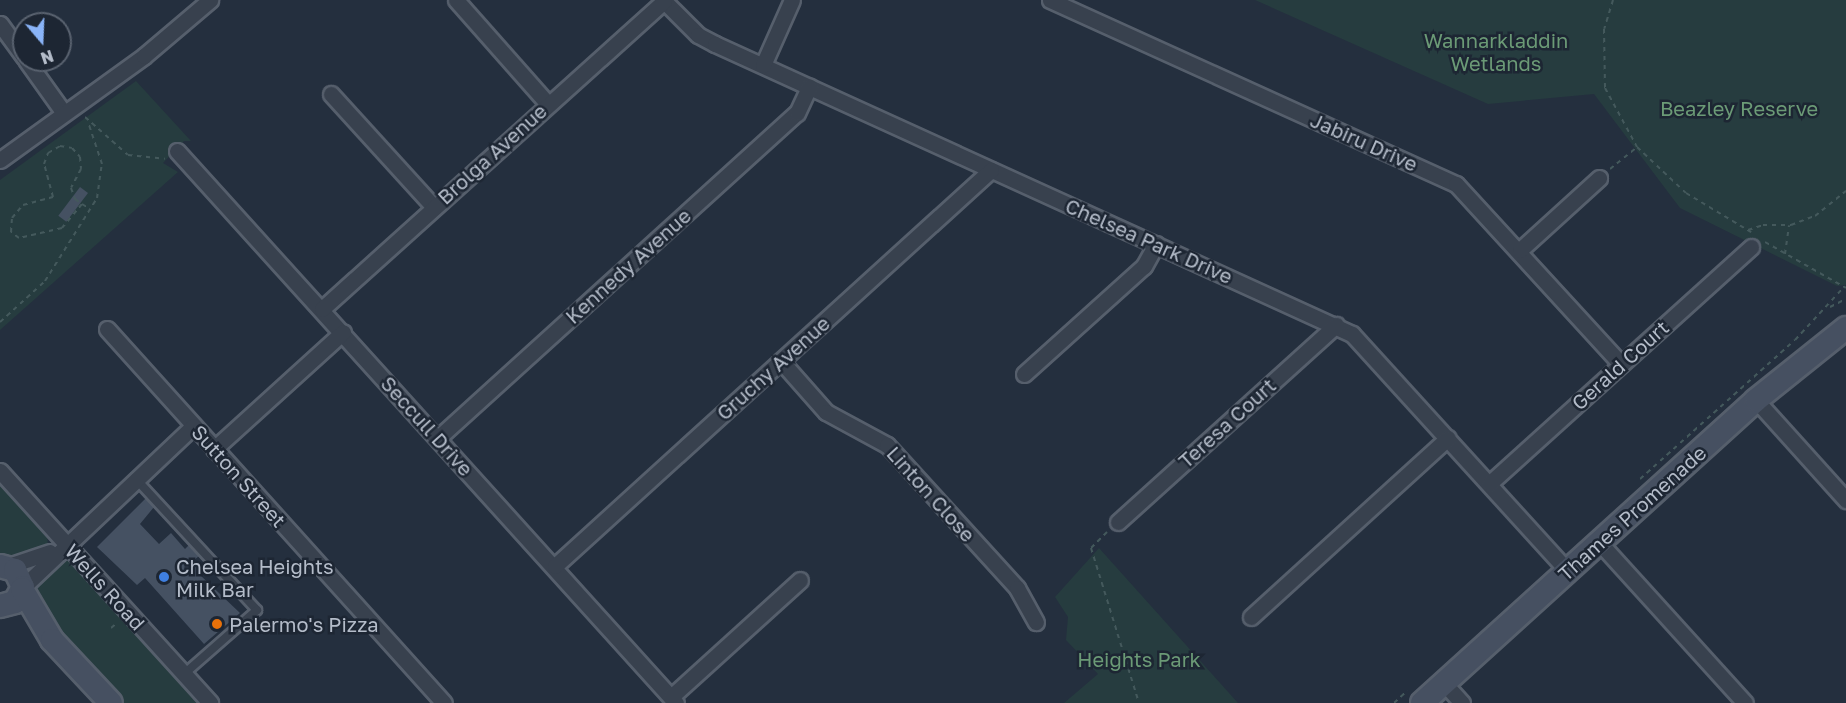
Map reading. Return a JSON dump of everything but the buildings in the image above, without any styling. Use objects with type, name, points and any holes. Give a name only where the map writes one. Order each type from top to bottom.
[{"type":"main road","name":"Thames Promenade","points":[[1422,703],[1756,400],[1846,328]]},
{"type":"main road","points":[[3,565],[18,572],[22,588],[52,640],[111,703]]},
{"type":"main road","points":[[0,606],[15,602],[22,588]]},
{"type":"main road","points":[[0,606],[52,640]]},
{"type":"street","points":[[0,160],[70,109],[210,0]]},
{"type":"street","points":[[456,0],[548,104]]},
{"type":"street","points":[[763,65],[792,0]]},
{"type":"street","name":"Jabiru Drive","points":[[1050,0],[1456,184],[1520,250],[1621,364]]},
{"type":"street","name":"Brolga Avenue","points":[[322,309],[664,1]]},
{"type":"street","name":"Chelsea Park Drive","points":[[664,1],[698,35],[1335,325],[1371,352],[1568,572]]},
{"type":"street","points":[[0,24],[12,41]]},
{"type":"street","points":[[37,72],[70,109]]},
{"type":"street","name":"Kennedy Avenue","points":[[438,438],[796,113],[809,87]]},
{"type":"street","points":[[331,94],[434,207]]},
{"type":"street","name":"Seccull Drive","points":[[177,151],[674,700]]},
{"type":"street","name":"Gruchy Avenue","points":[[555,566],[991,170]]},
{"type":"street","points":[[1520,250],[1599,178]]},
{"type":"street","name":"Gerald Court","points":[[1490,483],[1755,240]]},
{"type":"street","points":[[1024,374],[1144,266],[1156,244]]},
{"type":"street","name":"Teresa Court","points":[[1118,522],[1335,325]]},
{"type":"street","name":"Sutton Street","points":[[107,329],[444,703]]},
{"type":"street","points":[[214,449],[343,332]]},
{"type":"street","name":"Linton Close","points":[[781,361],[826,412],[887,445],[1017,588],[1036,622]]},
{"type":"street","points":[[1756,400],[1846,500]]},
{"type":"street","points":[[22,588],[62,545],[193,426]]},
{"type":"street","points":[[1251,616],[1448,438]]},
{"type":"street","name":"Wells Road","points":[[0,471],[62,545],[210,703]]},
{"type":"street","points":[[1599,542],[1745,703]]},
{"type":"street","points":[[3,565],[62,545]]},
{"type":"street","points":[[674,700],[800,580]]},
{"type":"street","points":[[1444,683],[1462,703]]},
{"type":"lane","points":[[135,478],[257,610],[184,674]]},
{"type":"path","points":[[1613,0],[1604,29],[1605,88],[1637,147],[1686,193],[1748,230],[1755,240],[1844,288],[1828,308],[1638,481]]},
{"type":"path","points":[[70,109],[128,155],[161,161],[177,151]]},
{"type":"path","points":[[0,322],[45,281],[97,198],[102,164],[88,122]]},
{"type":"path","points":[[82,204],[62,228],[19,238],[10,232],[12,218],[23,205],[53,197],[44,164],[53,148],[66,146],[80,157],[81,169],[71,188],[82,204],[90,209]]},
{"type":"path","points":[[1599,178],[1637,147]]},
{"type":"path","points":[[1748,230],[1789,225],[1815,216],[1846,191]]},
{"type":"path","points":[[1785,255],[1783,240],[1789,225]]},
{"type":"path","points":[[1828,308],[1846,299]]},
{"type":"path","points":[[1118,522],[1091,548],[1139,703]]},
{"type":"path","points":[[111,628],[117,623]]},
{"type":"green space","name":"Beazley Reserve","points":[[1255,0],[1846,0],[1846,285],[1837,286],[1680,208],[1594,94],[1488,104]]},
{"type":"green space","points":[[136,81],[191,141],[184,141],[163,163],[178,172],[0,330],[0,180]]},
{"type":"green space","points":[[0,484],[47,535],[48,546],[19,560],[0,556]]},
{"type":"green space","name":"Heights Park","points":[[1099,548],[1238,703],[1064,703],[1098,674],[1066,640],[1068,617],[1055,597]]},
{"type":"green space","points":[[60,561],[68,561],[199,703],[124,703],[51,625],[31,592],[33,581]]},
{"type":"place","name":"Chelsea Heights Milk Bar","points":[[164,577]]},
{"type":"place","name":"Palermo's Pizza","points":[[217,624]]},
{"type":"park label","name":"Wannarkladdin Wetlands","points":[[1496,52]]}]
